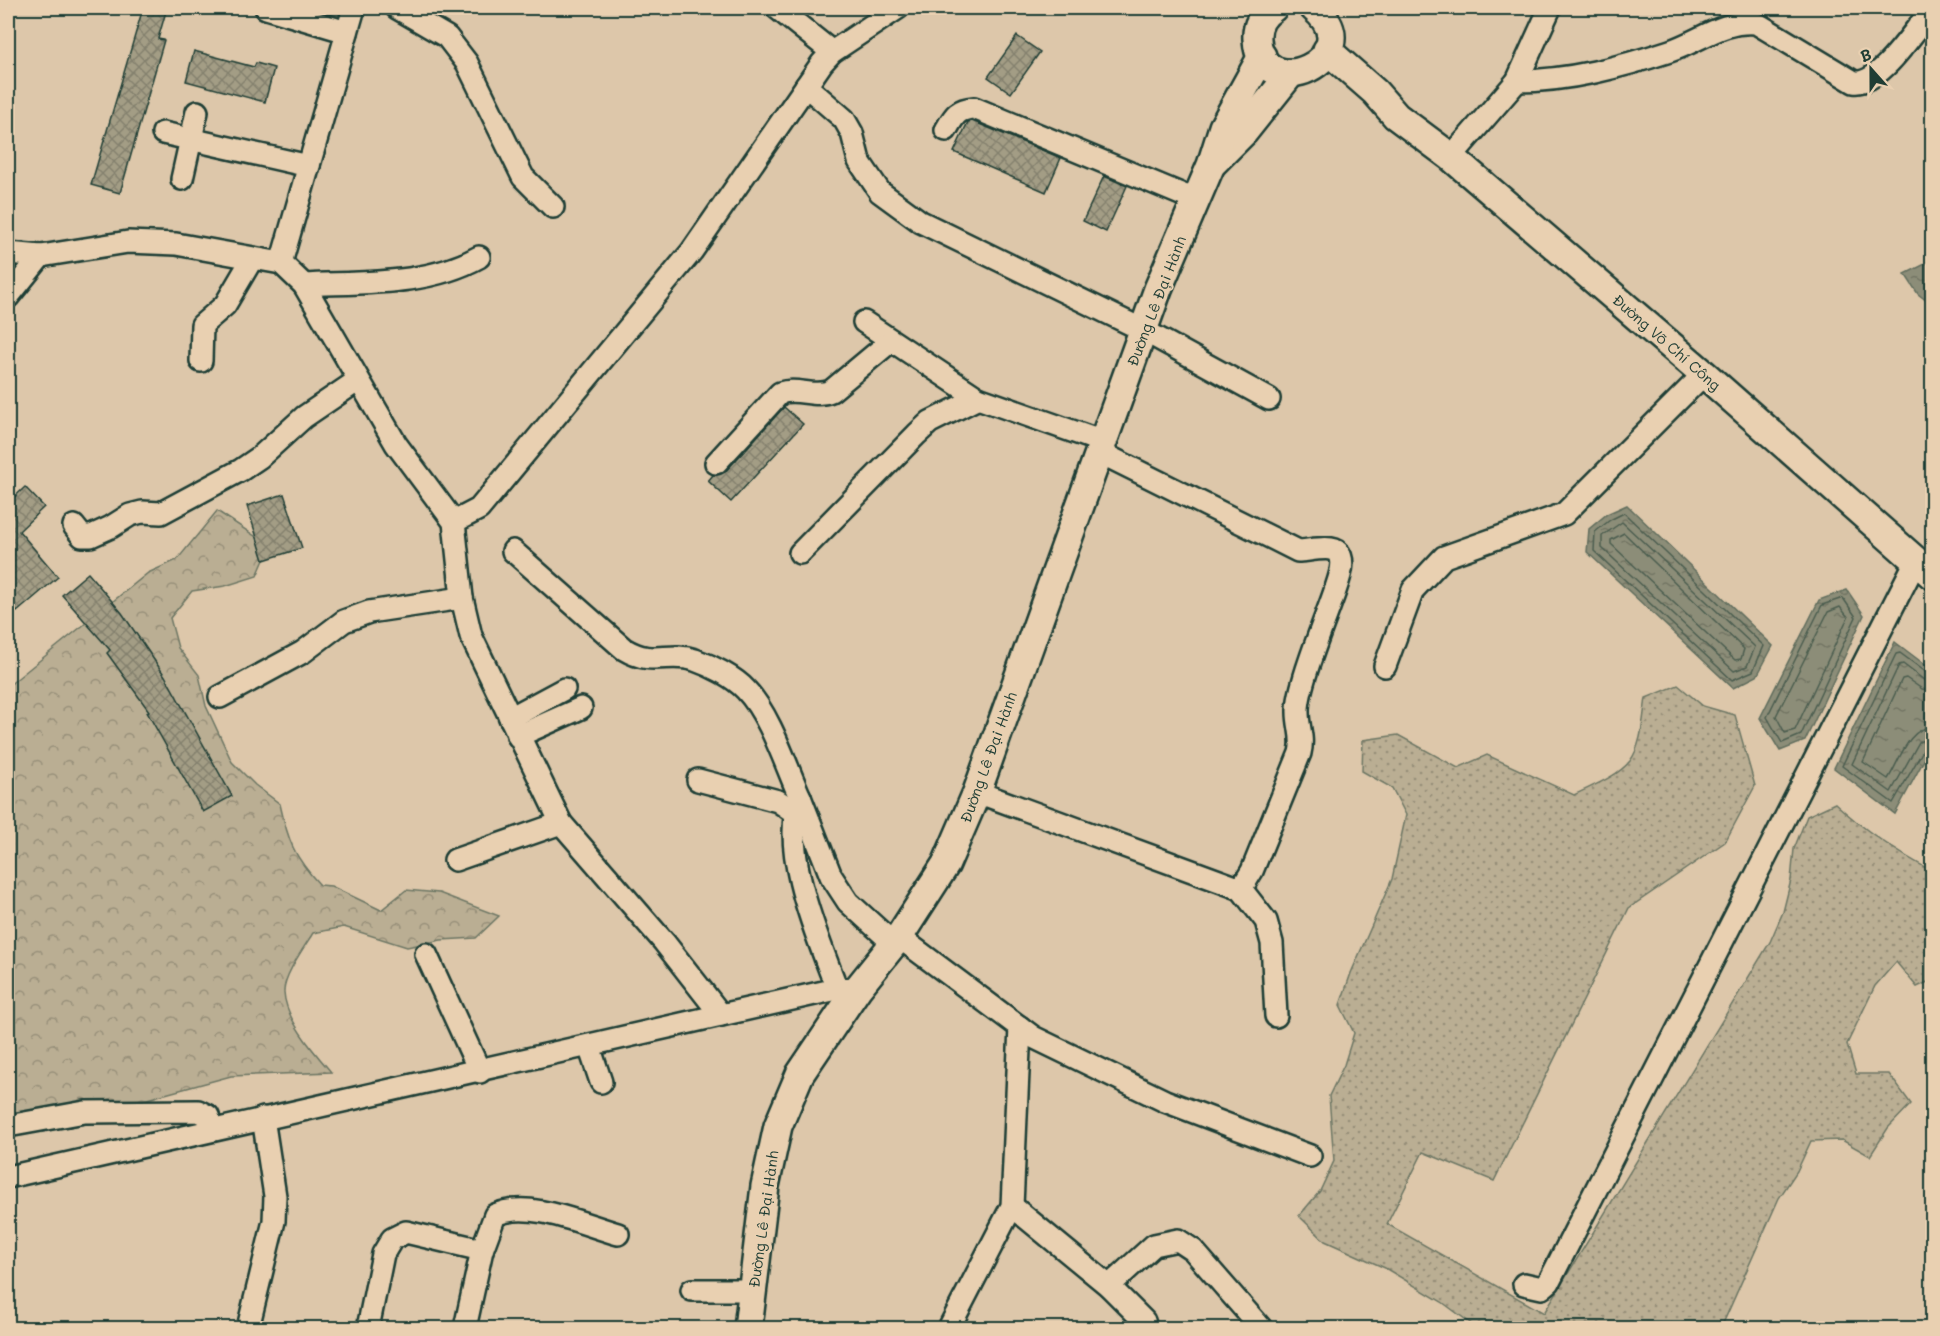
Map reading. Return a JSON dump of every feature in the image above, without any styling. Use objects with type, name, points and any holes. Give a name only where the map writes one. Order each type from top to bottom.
[{"type":"main road","points":[[1262,56],[1257,33],[1265,10]]},
{"type":"main road","points":[[1311,63],[1330,35],[1326,12]]},
{"type":"main road","name":"Đường Võ Chí Công","points":[[1262,56],[1270,66],[1311,63],[1368,102],[1396,116],[1451,157],[1704,374],[1924,568]]},
{"type":"main road","name":"Đường Lê Đại Hành","points":[[748,1329],[765,1186],[778,1126],[800,1074],[848,989],[896,940],[946,864],[977,792],[1143,330],[1211,165],[1223,127],[1262,56]]},
{"type":"main road","name":"Đường Lê Đại Hành","points":[[1211,165],[1311,63]]},
{"type":"street","points":[[266,8],[347,32]]},
{"type":"street","points":[[281,263],[354,8]]},
{"type":"street","points":[[397,8],[447,37],[467,63],[523,177],[553,207]]},
{"type":"street","points":[[777,8],[832,52]]},
{"type":"street","points":[[454,522],[479,509],[692,251],[832,52],[898,8]]},
{"type":"street","points":[[1451,157],[1517,81],[1550,8]]},
{"type":"street","points":[[1517,81],[1546,81],[1598,71],[1672,50],[1728,25],[1742,22],[1756,23],[1854,82],[1862,83],[1881,70],[1926,17]]},
{"type":"street","points":[[806,86],[844,119],[852,133],[859,161],[876,187],[906,213],[1143,330],[1269,399]]},
{"type":"street","points":[[946,130],[956,112],[964,108],[974,108],[1196,201]]},
{"type":"street","points":[[182,179],[197,112]]},
{"type":"street","points":[[163,133],[309,166]]},
{"type":"street","points":[[8,253],[42,256],[147,242],[176,244],[281,263],[304,285],[357,381],[408,463],[454,522],[462,598],[471,636],[481,661],[561,822],[664,942],[721,1015]]},
{"type":"street","points":[[8,297],[42,256]]},
{"type":"street","points":[[304,285],[416,279],[462,267],[479,257]]},
{"type":"street","points":[[201,361],[202,325],[225,305],[252,259]]},
{"type":"street","points":[[864,322],[978,398],[1101,447],[1298,551],[1333,549],[1339,553],[1342,561],[1338,583],[1305,680],[1298,712],[1303,741],[1300,753],[1252,871],[1241,889]]},
{"type":"street","points":[[716,463],[780,393],[788,390],[825,394],[891,341]]},
{"type":"street","points":[[1385,666],[1413,590],[1444,558],[1563,514],[1704,374]]},
{"type":"street","points":[[74,526],[82,536],[91,536],[130,515],[142,512],[161,513],[241,470],[260,457],[304,417],[357,381]]},
{"type":"street","points":[[800,553],[930,422],[978,398]]},
{"type":"street","points":[[513,551],[624,649],[639,658],[676,657],[694,660],[741,686],[761,712],[797,805],[831,876],[848,902],[896,940],[1033,1037],[1165,1101],[1310,1156]]},
{"type":"street","points":[[1524,1284],[1542,1288],[1549,1282],[1924,568]]},
{"type":"street","points":[[220,697],[303,652],[344,621],[369,612],[462,598]]},
{"type":"street","points":[[514,727],[564,689]]},
{"type":"street","points":[[514,727],[580,708]]},
{"type":"street","points":[[698,780],[797,805]]},
{"type":"street","points":[[977,792],[1241,889],[1266,921],[1269,932],[1276,1016]]},
{"type":"street","points":[[8,1177],[213,1129],[480,1072],[721,1015],[848,989],[809,916],[794,840],[797,805]]},
{"type":"street","points":[[455,860],[561,822]]},
{"type":"street","points":[[426,954],[480,1072]]},
{"type":"street","points":[[949,1329],[1012,1206],[1020,1027]]},
{"type":"street","points":[[589,1046],[601,1082]]},
{"type":"street","points":[[8,1126],[84,1112],[198,1111],[208,1116],[213,1129]]},
{"type":"street","points":[[248,1329],[274,1221],[275,1196],[263,1118]]},
{"type":"street","points":[[1012,1206],[1109,1286],[1144,1321],[1146,1329]]},
{"type":"street","points":[[465,1329],[482,1250],[495,1215],[509,1208],[525,1208],[618,1234]]},
{"type":"street","points":[[368,1329],[383,1254],[392,1239],[405,1232],[482,1250]]},
{"type":"street","points":[[1109,1286],[1154,1245],[1178,1240],[1193,1250],[1261,1329]]},
{"type":"street","points":[[692,1290],[753,1290]]},
{"type":"green space","points":[[217,511],[270,546],[257,576],[225,586],[192,591],[170,618],[178,648],[199,675],[206,706],[232,762],[255,785],[280,804],[289,839],[304,866],[320,885],[331,886],[381,910],[406,890],[439,893],[499,916],[476,938],[441,940],[407,947],[344,927],[313,933],[287,978],[284,992],[289,1013],[295,1024],[331,1072],[231,1076],[8,1137],[8,686],[148,573],[177,560]]},
{"type":"green space","points":[[1678,685],[1703,706],[1735,715],[1755,786],[1725,842],[1629,908],[1494,1181],[1423,1152],[1387,1224],[1544,1313],[1770,942],[1783,912],[1791,880],[1794,849],[1807,816],[1835,803],[1881,840],[1932,871],[1932,980],[1917,987],[1896,962],[1875,986],[1847,1044],[1856,1074],[1889,1074],[1911,1104],[1888,1128],[1870,1156],[1842,1140],[1811,1141],[1797,1171],[1779,1198],[1721,1328],[1477,1328],[1442,1302],[1385,1268],[1325,1241],[1299,1216],[1320,1191],[1334,1161],[1329,1096],[1344,1065],[1354,1033],[1340,1005],[1351,973],[1392,879],[1406,815],[1392,788],[1362,771],[1363,740],[1398,735],[1458,768],[1487,755],[1574,795],[1596,785],[1625,767],[1640,739],[1646,698]]},
{"type":"water","points":[[1927,263],[1932,263],[1932,305],[1918,294],[1905,274]]},
{"type":"water","points":[[1627,505],[1773,646],[1757,676],[1733,688],[1587,552],[1589,529],[1607,514]]},
{"type":"water","points":[[1847,590],[1864,615],[1805,741],[1780,751],[1760,718],[1819,600]]},
{"type":"water","points":[[1895,642],[1932,670],[1932,745],[1895,814],[1834,768]]},
{"type":"building","points":[[143,8],[167,8],[158,39],[164,40],[120,193],[91,185]]},
{"type":"building","points":[[1017,36],[1040,52],[1011,93],[988,77]]},
{"type":"building","points":[[194,51],[254,67],[256,63],[274,68],[265,102],[186,81]]},
{"type":"building","points":[[972,121],[1061,158],[1046,192],[954,152],[968,122]]},
{"type":"building","points":[[1104,176],[1127,186],[1106,232],[1083,221]]},
{"type":"building","points":[[784,407],[803,424],[731,502],[708,481],[713,475],[725,472]]},
{"type":"building","points":[[25,487],[44,507],[19,531],[58,577],[17,612],[8,600],[8,503]]},
{"type":"building","points":[[284,494],[302,548],[264,560],[247,506]]},
{"type":"building","points":[[88,573],[122,613],[165,676],[232,796],[203,812],[147,712],[149,711],[107,653],[110,650],[62,595]]}]
